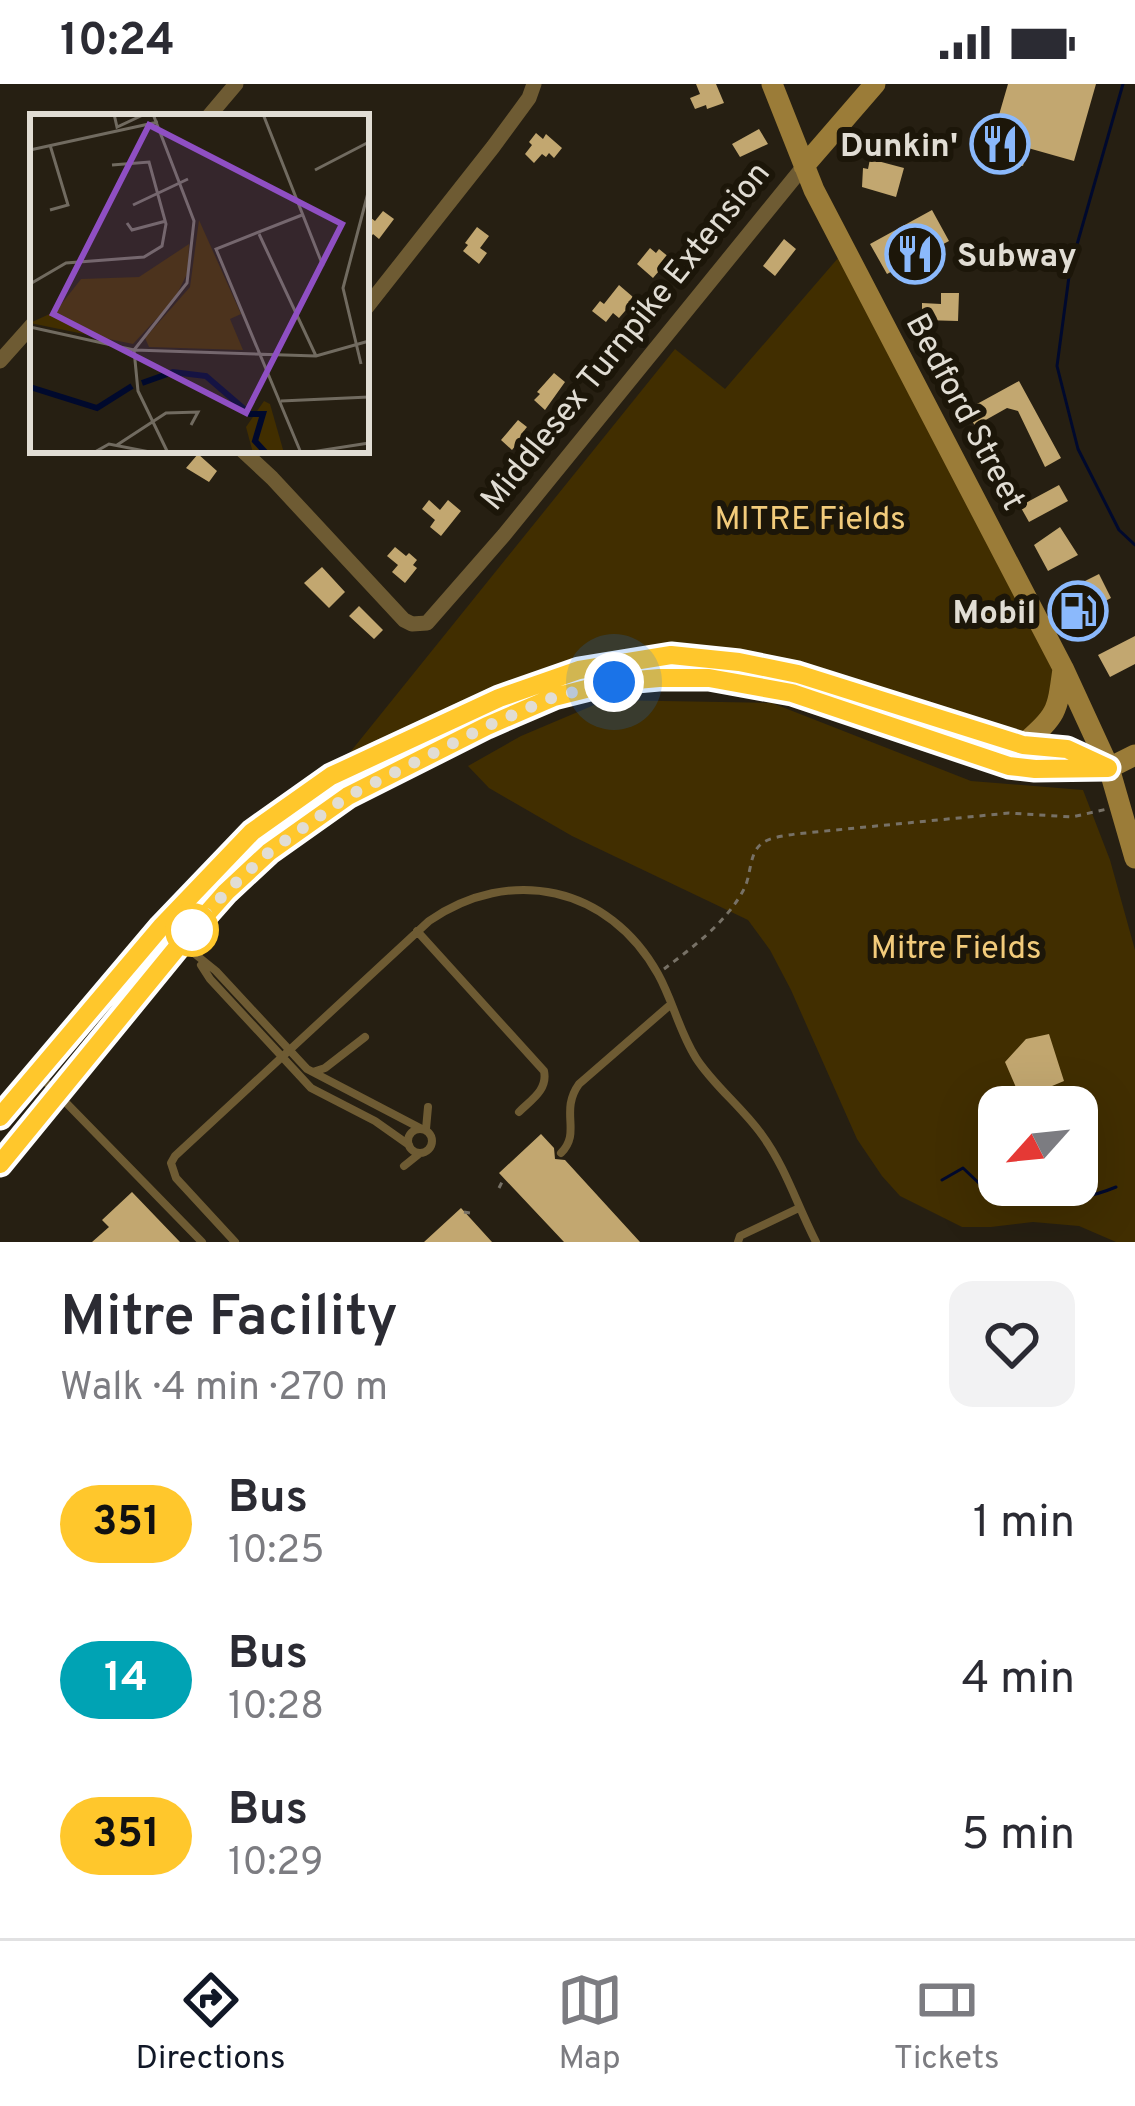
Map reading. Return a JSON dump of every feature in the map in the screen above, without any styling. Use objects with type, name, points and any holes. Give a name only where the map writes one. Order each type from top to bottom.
[{"type":"main road","name":"Bedford Street","points":[[772,84],[804,166],[1063,668],[1108,768],[1135,858]]},
{"type":"main road","name":"Middlesex Turnpike Extension","points":[[804,166],[875,84]]},
{"type":"main road","points":[[0,1117],[161,927],[252,832],[331,776],[499,698],[579,670],[671,655],[739,662],[798,674],[1023,745],[1067,749],[1108,768]]},
{"type":"main road","points":[[1023,745],[1058,707],[1063,668]]},
{"type":"main road","points":[[0,1164],[57,1091],[189,951],[226,892],[269,852],[348,796],[554,697],[614,682],[709,678],[792,693],[1009,766],[1108,768],[1135,755]]},
{"type":"street","points":[[211,114],[236,84]]},
{"type":"street","points":[[369,304],[494,146],[534,84]]},
{"type":"street","name":"Middlesex Turnpike Extension","points":[[249,453],[404,620],[422,624],[432,619],[804,166]]},
{"type":"street","points":[[0,361],[30,327]]},
{"type":"lane","points":[[235,1242],[176,1178],[171,1163],[417,932],[454,904],[513,888],[572,898],[611,921],[640,950],[658,974],[685,1041],[702,1067],[763,1136],[816,1242]]},
{"type":"lane","points":[[161,927],[286,1053],[432,1136],[428,1151],[404,1166]]},
{"type":"lane","points":[[417,932],[544,1071],[542,1089],[519,1112]]},
{"type":"lane","points":[[561,1153],[572,1136],[568,1110],[579,1084],[670,1005]]},
{"type":"lane","points":[[313,1072],[326,1068],[365,1037]]},
{"type":"lane","points":[[286,1053],[311,1088],[375,1121],[420,1153]]},
{"type":"lane","points":[[37,1073],[202,1242]]},
{"type":"lane","points":[[423,1129],[428,1107]]},
{"type":"lane","points":[[409,1145],[410,1134],[423,1129]]},
{"type":"lane","points":[[738,1242],[740,1236],[799,1208]]},
{"type":"path","points":[[658,974],[700,942],[736,901],[746,887],[753,856],[770,839],[1009,813],[1072,817],[1119,806]]},
{"type":"path","points":[[499,1188],[504,1178]]},
{"type":"green space","name":"MITRE Fields","points":[[845,250],[1063,668],[1058,707],[1023,745],[739,662],[579,670],[331,776],[675,349],[725,389]]},
{"type":"green space","name":"Mitre Fields","points":[[606,700],[772,703],[971,781],[1083,790],[1110,860],[1135,950],[1135,1242],[1116,1242],[1079,1226],[1033,1222],[962,1227],[900,1196],[857,1139],[791,990],[748,920],[572,836],[489,788],[468,766],[521,736]]},
{"type":"building","points":[[696,84],[716,84],[724,103],[695,109],[690,98],[700,94]]},
{"type":"building","points":[[1008,84],[1096,84],[1074,161],[1028,148],[1023,166],[987,156]]},
{"type":"building","points":[[759,129],[768,144],[740,157],[732,144]]},
{"type":"building","points":[[536,133],[543,139],[546,134],[562,148],[554,158],[542,154],[534,163],[525,154]]},
{"type":"building","points":[[870,159],[904,168],[896,197],[862,187],[863,168],[868,169]]},
{"type":"building","points":[[932,210],[949,241],[887,274],[870,244]]},
{"type":"building","points":[[383,211],[394,219],[379,239],[373,234],[369,240],[369,220],[375,221]]},
{"type":"building","points":[[477,227],[489,236],[480,248],[487,253],[479,264],[463,251]]},
{"type":"building","points":[[784,239],[796,249],[775,276],[763,266]]},
{"type":"building","points":[[650,248],[670,258],[653,278],[637,264]]},
{"type":"building","points":[[619,285],[633,297],[631,304],[619,318],[613,313],[606,322],[592,311]]},
{"type":"building","points":[[941,293],[959,293],[958,321],[922,320],[922,303],[941,304]]},
{"type":"building","points":[[554,373],[565,382],[545,410],[534,400]]},
{"type":"building","points":[[1019,381],[1061,458],[1045,467],[1018,411],[1007,408],[975,426],[966,410]]},
{"type":"building","points":[[518,420],[532,440],[526,447],[519,441],[512,450],[501,440]]},
{"type":"building","points":[[198,454],[217,471],[209,482],[186,468]]},
{"type":"building","points":[[1059,485],[1068,501],[1029,522],[1020,506]]},
{"type":"building","points":[[429,500],[440,510],[448,500],[461,511],[441,536],[430,527],[435,520],[422,509]]},
{"type":"building","points":[[1060,527],[1078,555],[1048,571],[1034,545]]},
{"type":"building","points":[[395,547],[417,560],[413,565],[417,568],[405,583],[392,572],[398,565],[387,556]]},
{"type":"building","points":[[322,567],[345,592],[329,608],[304,583]]},
{"type":"building","points":[[1099,574],[1111,598],[1067,626],[1059,610],[1090,594],[1083,582]]},
{"type":"building","points":[[359,606],[383,630],[374,639],[349,616]]},
{"type":"building","points":[[1135,636],[1135,664],[1110,677],[1098,655]]},
{"type":"building","points":[[1049,1034],[1064,1081],[1052,1086],[1015,1086],[1005,1062],[1026,1039]]},
{"type":"building","points":[[541,1134],[554,1148],[555,1159],[565,1160],[640,1242],[564,1242],[499,1173]]},
{"type":"building","points":[[132,1192],[180,1242],[92,1242],[109,1227],[102,1220]]},
{"type":"building","points":[[461,1208],[492,1242],[424,1242]]},
{"type":"waterway","points":[[1123,84],[1070,269],[1057,366],[1078,449],[1119,530],[1135,545]]},
{"type":"waterway","points":[[942,1180],[963,1168],[978,1182]]},
{"type":"waterway","points":[[1098,1194],[1116,1187]]},
{"type":"bus line","name":"351","points":[[0,1117],[161,927],[252,832],[331,776],[499,698],[579,670],[671,655],[739,662],[798,674],[1023,745],[1067,749],[1108,768],[1009,766],[792,693],[709,678],[614,682],[554,697],[348,796],[269,852],[180,944],[0,1164]]},
{"type":"place","name":"Dunkin'","points":[[1000,144]]},
{"type":"place","name":"Subway","points":[[915,254]]},
{"type":"place","name":"Mobil","points":[[1078,611]]},
{"type":"route","points":[[192,930],[269,852],[348,796],[554,697],[614,682]]}]
